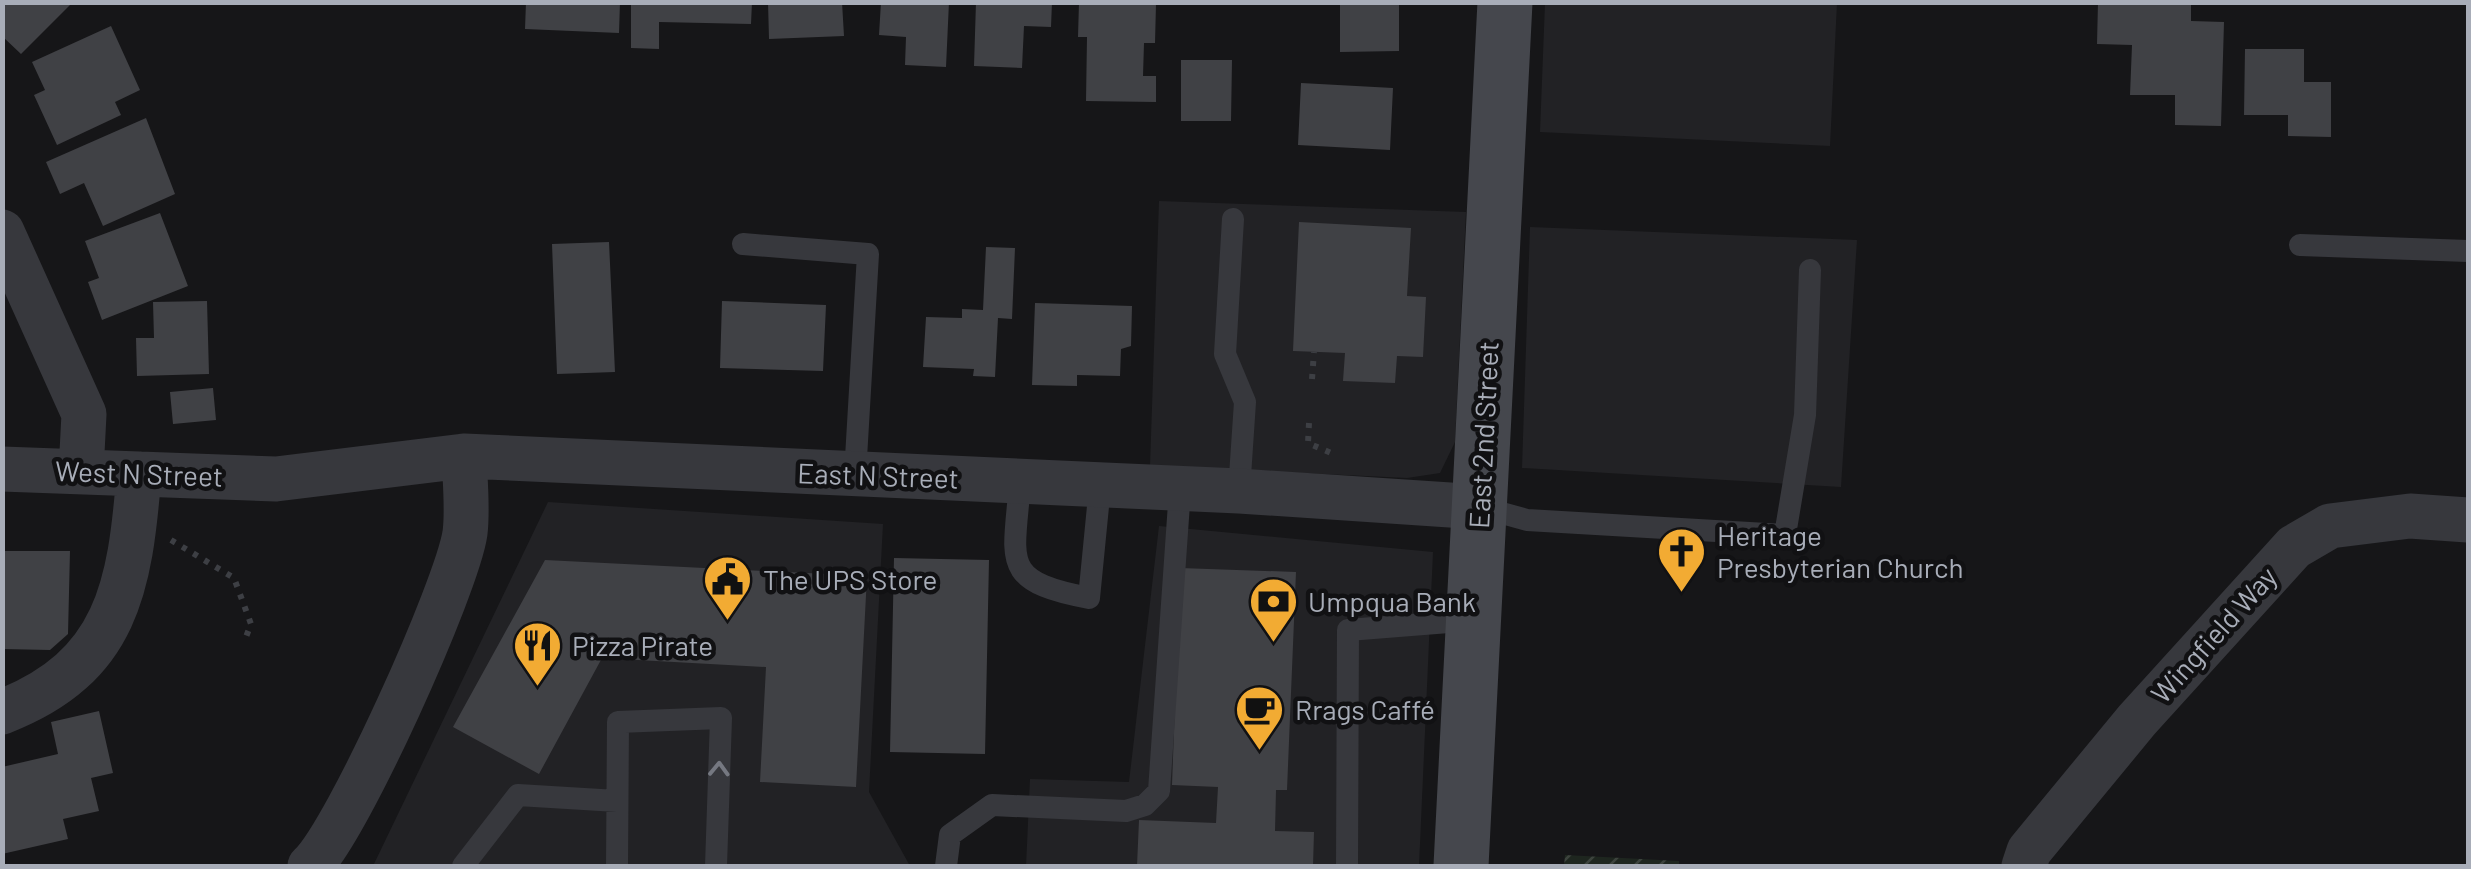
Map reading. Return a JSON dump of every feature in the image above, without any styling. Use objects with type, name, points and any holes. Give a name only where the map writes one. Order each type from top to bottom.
[{"type":"main road","name":"East 2nd Street","points":[[1462,866],[1505,2]]},
{"type":"street","points":[[2,232],[84,414],[81,472]]},
{"type":"street","name":"East N Street","points":[[276,479],[464,456],[1239,491],[1480,507]]},
{"type":"street","points":[[310,866],[328,846],[369,768],[447,589],[465,534],[464,456]]},
{"type":"street","name":"West N Street","points":[[2,469],[276,479]]},
{"type":"street","points":[[2,712],[52,690],[82,666],[101,640],[121,591],[134,535],[138,474]]},
{"type":"street","name":"Wingfield Way","points":[[2024,866],[2029,851],[2137,720],[2294,546],[2330,526],[2410,516],[2468,520]]},
{"type":"lane","points":[[1233,219],[1225,354],[1245,402],[1239,491]]},
{"type":"lane","points":[[743,244],[868,254],[856,475]]},
{"type":"lane","points":[[2300,245],[2468,251]]},
{"type":"lane","points":[[1480,507],[1527,520],[1785,535],[1804,416],[1810,270]]},
{"type":"lane","points":[[1020,482],[1015,553],[1024,576],[1042,590],[1089,598],[1100,486]]},
{"type":"lane","points":[[946,866],[950,835],[992,805],[1126,811],[1144,805],[1159,791],[1180,489]]},
{"type":"lane","points":[[1348,866],[1348,630],[1474,620]]},
{"type":"lane","points":[[617,866],[618,722],[721,718],[716,866]]},
{"type":"lane","points":[[464,866],[518,795],[618,801]]},
{"type":"path","points":[[1312,379],[1314,352]]},
{"type":"path","points":[[162,537],[182,543],[234,578],[252,624],[244,642]]},
{"type":"shaded area","points":[[1545,3],[1837,3],[1830,146],[1540,132]]},
{"type":"shaded area","points":[[1159,201],[1466,212],[1455,442],[1440,473],[1407,478],[1150,466]]},
{"type":"shaded area","points":[[1530,227],[1857,240],[1841,487],[1522,468]]},
{"type":"shaded area","points":[[548,502],[883,524],[869,792],[910,866],[373,866]]},
{"type":"shaded area","points":[[1159,526],[1433,552],[1419,866],[1026,866],[1030,779],[1129,782]]},
{"type":"shaded area","points":[[1565,855],[1679,861],[1679,866],[1564,866]]},
{"type":"building","points":[[2,2],[70,5],[21,54],[2,36]]},
{"type":"building","points":[[526,2],[620,2],[619,33],[525,29]]},
{"type":"building","points":[[631,2],[752,2],[751,24],[659,22],[659,49],[631,48]]},
{"type":"building","points":[[768,2],[842,2],[844,36],[769,39]]},
{"type":"building","points":[[881,2],[949,2],[946,67],[905,65],[906,37],[879,35]]},
{"type":"building","points":[[976,2],[1052,2],[1051,27],[1024,26],[1022,68],[974,66]]},
{"type":"building","points":[[1079,2],[1156,4],[1155,43],[1144,43],[1143,76],[1156,76],[1156,102],[1086,101],[1087,37],[1078,37]]},
{"type":"building","points":[[1340,2],[1399,2],[1399,51],[1340,52]]},
{"type":"building","points":[[2098,2],[2191,5],[2191,21],[2224,22],[2221,126],[2175,125],[2175,95],[2130,95],[2132,45],[2097,44]]},
{"type":"building","points":[[111,26],[140,90],[115,102],[121,115],[57,145],[34,95],[45,90],[32,62]]},
{"type":"building","points":[[2245,49],[2304,49],[2304,82],[2331,82],[2331,137],[2288,136],[2288,115],[2244,115]]},
{"type":"building","points":[[1181,60],[1232,60],[1231,121],[1181,121]]},
{"type":"building","points":[[1301,83],[1393,88],[1390,150],[1298,145]]},
{"type":"building","points":[[146,118],[175,194],[103,226],[84,183],[60,194],[46,162]]},
{"type":"building","points":[[160,213],[188,286],[102,320],[88,282],[99,278],[85,241]]},
{"type":"building","points":[[1299,222],[1411,228],[1407,296],[1426,297],[1423,357],[1397,356],[1395,383],[1343,381],[1345,353],[1293,351]]},
{"type":"building","points":[[609,242],[615,372],[557,374],[552,244]]},
{"type":"building","points":[[986,247],[1015,248],[1012,319],[998,318],[995,377],[973,376],[974,369],[923,367],[926,317],[962,318],[962,309],[983,310]]},
{"type":"building","points":[[207,301],[209,374],[137,376],[136,338],[154,338],[153,302]]},
{"type":"building","points":[[722,301],[826,305],[823,371],[720,368]]},
{"type":"building","points":[[1035,303],[1132,306],[1131,346],[1121,349],[1120,376],[1077,375],[1077,386],[1032,385]]},
{"type":"building","points":[[213,388],[216,420],[173,424],[170,392]]},
{"type":"building","points":[[2,551],[70,551],[68,634],[50,650],[2,649]]},
{"type":"building","points":[[894,558],[989,560],[985,754],[890,752]]},
{"type":"building","points":[[545,560],[867,576],[856,787],[760,782],[766,667],[602,658],[539,774],[453,727]]},
{"type":"building","points":[[1180,568],[1296,572],[1287,790],[1276,790],[1275,831],[1314,832],[1313,866],[1137,866],[1139,820],[1216,823],[1218,787],[1172,785]]},
{"type":"building","points":[[99,711],[113,773],[91,778],[99,811],[63,819],[68,839],[2,854],[2,767],[58,754],[51,722]]},
{"type":"place","name":"Heritage Presbyterian Church","points":[[1682,594]]},
{"type":"place","name":"The UPS Store","points":[[728,622]]},
{"type":"place","name":"Umpqua Bank","points":[[1273,644]]},
{"type":"place","name":"Pizza Pirate","points":[[537,688]]},
{"type":"place","name":"Rrags Caffé","points":[[1260,752]]}]
